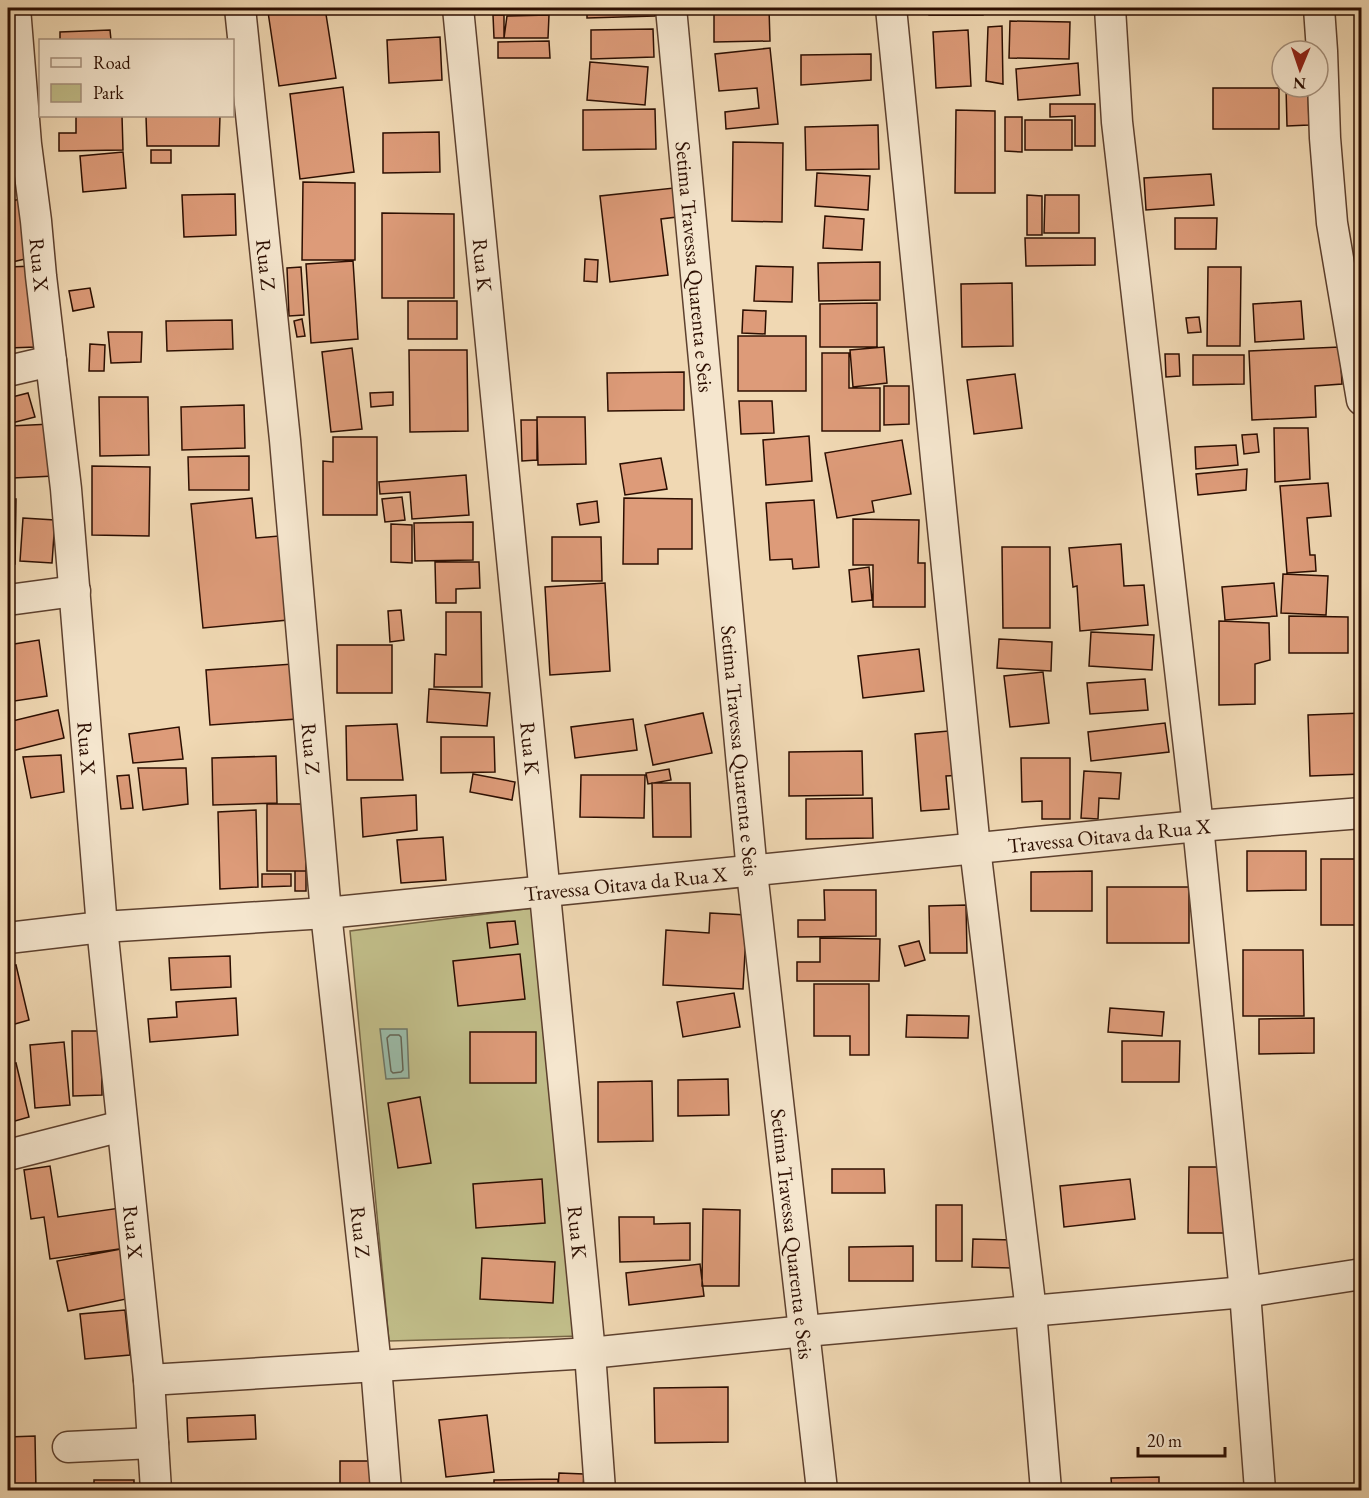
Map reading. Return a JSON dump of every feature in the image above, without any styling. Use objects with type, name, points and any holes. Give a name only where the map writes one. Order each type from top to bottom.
[{"type":"street","name":"Rua X","points":[[15,8],[17,146],[36,220],[66,489],[102,927],[149,1380],[156,1491]]},
{"type":"street","name":"Rua Z","points":[[240,8],[285,440],[326,914],[376,1366],[386,1491]]},
{"type":"street","name":"Rua K","points":[[458,8],[590,1353],[600,1491]]},
{"type":"street","name":"Setima Travessa Quarenta e Seis","points":[[671,8],[752,872],[822,1491]]},
{"type":"street","points":[[891,8],[975,848],[1031,1311],[1046,1491]]},
{"type":"street","points":[[1110,8],[1117,122],[1198,826],[1245,1292],[1260,1491]]},
{"type":"street","points":[[1319,8],[1325,138],[1332,222],[1362,400]]},
{"type":"street","points":[[8,370],[51,361]]},
{"type":"street","points":[[8,600],[75,591]]},
{"type":"street","name":"Travessa Oitava da Rua X","points":[[8,938],[102,927],[326,914],[1198,826],[1362,813]]},
{"type":"street","points":[[8,1155],[122,1126]]},
{"type":"street","points":[[149,1380],[590,1353],[805,1331],[1245,1292],[1362,1274]]},
{"type":"street","points":[[68,1447],[153,1443]]},
{"type":"green space","points":[[533,908],[580,1336],[389,1341],[350,931]]},
{"type":"water","points":[[380,1029],[407,1029],[409,1078],[386,1079]]},
{"type":"building","points":[[298,8],[325,8],[336,78],[279,86],[268,12]]},
{"type":"building","points":[[479,8],[515,8],[515,10],[479,12]]},
{"type":"building","points":[[587,8],[655,8],[655,16],[587,18]]},
{"type":"building","points":[[714,8],[769,8],[770,41],[714,42]]},
{"type":"building","points":[[929,8],[982,8],[983,15],[929,15]]},
{"type":"building","points":[[493,15],[504,15],[504,38],[494,38]]},
{"type":"building","points":[[549,15],[548,38],[504,38],[507,16]]},
{"type":"building","points":[[1010,21],[1070,22],[1069,59],[1009,58]]},
{"type":"building","points":[[1002,26],[1003,84],[986,81],[988,27]]},
{"type":"building","points":[[653,29],[654,57],[591,59],[591,30]]},
{"type":"building","points":[[110,30],[111,39],[60,39],[60,32]]},
{"type":"building","points":[[968,30],[971,86],[936,88],[933,32]]},
{"type":"building","points":[[440,37],[442,80],[389,83],[387,40]]},
{"type":"building","points":[[549,41],[550,58],[498,58],[498,42]]},
{"type":"building","points":[[770,48],[778,124],[726,129],[725,112],[759,108],[757,88],[719,91],[715,54]]},
{"type":"building","points":[[871,54],[871,80],[801,85],[801,55]]},
{"type":"building","points":[[590,62],[648,67],[645,105],[587,100]]},
{"type":"building","points":[[1078,63],[1080,95],[1018,100],[1016,69]]},
{"type":"building","points":[[343,87],[354,172],[300,179],[290,94]]},
{"type":"building","points":[[1213,88],[1270,88],[1270,99],[1279,99],[1279,129],[1213,129]]},
{"type":"building","points":[[1286,99],[1308,99],[1309,125],[1287,126]]},
{"type":"building","points":[[1050,104],[1095,104],[1095,146],[1075,146],[1075,116],[1050,117]]},
{"type":"building","points":[[655,109],[656,149],[583,150],[583,110]]},
{"type":"building","points":[[956,110],[995,111],[995,193],[955,193]]},
{"type":"building","points":[[76,117],[122,117],[123,150],[59,151],[59,133],[76,133]]},
{"type":"building","points":[[146,117],[220,117],[219,146],[147,146]]},
{"type":"building","points":[[1005,117],[1022,117],[1022,152],[1005,151]]},
{"type":"building","points":[[1025,120],[1072,120],[1072,150],[1025,150]]},
{"type":"building","points":[[878,125],[879,169],[806,170],[805,127]]},
{"type":"building","points":[[439,132],[440,172],[383,173],[383,133]]},
{"type":"building","points":[[733,142],[783,143],[782,222],[732,221]]},
{"type":"building","points":[[151,150],[171,150],[171,163],[151,163]]},
{"type":"building","points":[[123,152],[126,188],[83,192],[80,156]]},
{"type":"building","points":[[817,173],[870,176],[868,210],[815,206]]},
{"type":"building","points":[[1211,174],[1214,205],[1146,210],[1144,178]]},
{"type":"building","points":[[303,182],[355,183],[355,260],[302,260]]},
{"type":"building","points":[[674,188],[677,217],[661,219],[668,275],[610,282],[600,196]]},
{"type":"building","points":[[235,194],[236,235],[184,237],[182,195]]},
{"type":"building","points":[[1027,195],[1042,196],[1042,235],[1027,235]]},
{"type":"building","points":[[1045,195],[1079,195],[1079,233],[1044,233]]},
{"type":"building","points":[[24,198],[38,256],[8,263],[8,202]]},
{"type":"building","points":[[382,213],[454,214],[454,298],[382,298]]},
{"type":"building","points":[[825,216],[864,219],[862,250],[823,248]]},
{"type":"building","points":[[1175,218],[1217,218],[1216,249],[1175,249]]},
{"type":"building","points":[[1025,238],[1095,238],[1095,265],[1026,266]]},
{"type":"building","points":[[585,259],[598,260],[597,282],[584,281]]},
{"type":"building","points":[[353,261],[358,339],[311,343],[306,264]]},
{"type":"building","points":[[880,262],[880,300],[819,301],[818,263]]},
{"type":"building","points":[[34,266],[36,347],[8,348],[8,267]]},
{"type":"building","points":[[756,266],[793,267],[792,302],[754,301]]},
{"type":"building","points":[[301,267],[304,315],[289,316],[287,268]]},
{"type":"building","points":[[1208,267],[1241,267],[1240,346],[1207,346]]},
{"type":"building","points":[[1012,283],[1013,346],[962,347],[961,284]]},
{"type":"building","points":[[90,288],[94,307],[73,311],[69,291]]},
{"type":"building","points":[[408,301],[457,301],[457,339],[408,339]]},
{"type":"building","points":[[1301,301],[1304,339],[1255,342],[1253,304]]},
{"type":"building","points":[[877,303],[877,347],[820,347],[820,304]]},
{"type":"building","points":[[743,310],[766,311],[765,334],[742,333]]},
{"type":"building","points":[[1199,317],[1201,332],[1188,333],[1186,318]]},
{"type":"building","points":[[302,319],[305,336],[297,337],[294,321]]},
{"type":"building","points":[[232,320],[233,349],[167,351],[166,321]]},
{"type":"building","points":[[108,332],[142,332],[141,362],[111,363]]},
{"type":"building","points":[[738,336],[806,336],[806,391],[738,391]]},
{"type":"building","points":[[90,344],[105,345],[104,371],[89,371]]},
{"type":"building","points":[[884,347],[887,383],[853,387],[850,350]]},
{"type":"building","points":[[1340,347],[1342,384],[1315,386],[1316,417],[1252,420],[1249,351]]},
{"type":"building","points":[[352,348],[362,429],[331,432],[322,352]]},
{"type":"building","points":[[409,350],[467,350],[468,431],[410,432]]},
{"type":"building","points":[[822,353],[849,353],[849,388],[880,388],[880,431],[822,431]]},
{"type":"building","points":[[1165,354],[1179,354],[1180,376],[1166,377]]},
{"type":"building","points":[[1193,355],[1244,355],[1244,384],[1193,385]]},
{"type":"building","points":[[684,372],[684,410],[608,411],[607,373]]},
{"type":"building","points":[[1015,374],[1022,428],[974,434],[967,380]]},
{"type":"building","points":[[884,386],[909,386],[909,424],[884,425]]},
{"type":"building","points":[[393,392],[393,405],[371,407],[370,393]]},
{"type":"building","points":[[28,393],[35,417],[8,424],[8,398]]},
{"type":"building","points":[[99,397],[148,397],[149,455],[100,456]]},
{"type":"building","points":[[739,401],[772,401],[774,433],[741,434]]},
{"type":"building","points":[[244,405],[245,448],[182,450],[181,407]]},
{"type":"building","points":[[537,417],[585,417],[586,464],[538,465]]},
{"type":"building","points":[[521,420],[537,420],[537,460],[522,461]]},
{"type":"building","points":[[51,424],[54,476],[13,478],[10,426]]},
{"type":"building","points":[[1274,428],[1308,428],[1310,479],[1275,482]]},
{"type":"building","points":[[1257,434],[1259,452],[1244,454],[1242,435]]},
{"type":"building","points":[[809,436],[812,481],[766,485],[763,440]]},
{"type":"building","points":[[333,437],[377,437],[377,515],[323,515],[323,461],[333,462]]},
{"type":"building","points":[[902,440],[911,494],[872,501],[874,512],[837,518],[825,453]]},
{"type":"building","points":[[1236,445],[1238,465],[1196,469],[1195,447]]},
{"type":"building","points":[[249,456],[249,490],[189,490],[188,457]]},
{"type":"building","points":[[661,458],[667,489],[625,495],[620,464]]},
{"type":"building","points":[[92,466],[150,467],[149,536],[92,535]]},
{"type":"building","points":[[1247,469],[1246,490],[1198,495],[1196,474]]},
{"type":"building","points":[[466,475],[469,515],[412,519],[410,492],[380,494],[379,482]]},
{"type":"building","points":[[1328,483],[1331,516],[1307,518],[1310,555],[1315,555],[1316,571],[1287,573],[1280,486]]},
{"type":"building","points":[[402,497],[405,520],[385,522],[382,499]]},
{"type":"building","points":[[252,498],[256,538],[279,536],[288,620],[203,628],[191,504]]},
{"type":"building","points":[[624,498],[692,499],[692,549],[658,549],[658,564],[623,564]]},
{"type":"building","points":[[8,499],[16,499],[15,564],[8,564]]},
{"type":"building","points":[[814,500],[819,567],[793,569],[792,559],[770,560],[766,503]]},
{"type":"building","points":[[597,501],[599,522],[580,525],[577,504]]},
{"type":"building","points":[[23,518],[55,520],[52,563],[20,561]]},
{"type":"building","points":[[853,519],[919,520],[918,563],[925,563],[925,607],[873,607],[873,565],[853,565]]},
{"type":"building","points":[[473,522],[473,560],[415,561],[414,523]]},
{"type":"building","points":[[391,524],[412,525],[412,563],[391,562]]},
{"type":"building","points":[[552,537],[601,537],[602,581],[552,581]]},
{"type":"building","points":[[1121,544],[1124,586],[1144,585],[1148,625],[1080,631],[1077,586],[1073,587],[1069,548]]},
{"type":"building","points":[[1002,547],[1050,547],[1050,628],[1003,628]]},
{"type":"building","points":[[435,562],[479,562],[480,588],[456,589],[456,603],[436,603]]},
{"type":"building","points":[[869,567],[872,600],[852,602],[849,570]]},
{"type":"building","points":[[1283,574],[1328,576],[1326,615],[1281,613]]},
{"type":"building","points":[[605,583],[610,671],[550,675],[545,587]]},
{"type":"building","points":[[1274,583],[1277,616],[1225,620],[1222,587]]},
{"type":"building","points":[[401,610],[404,640],[390,642],[388,611]]},
{"type":"building","points":[[446,612],[481,612],[482,687],[434,687],[435,654],[446,655]]},
{"type":"building","points":[[1289,616],[1348,617],[1348,653],[1289,653]]},
{"type":"building","points":[[1219,621],[1269,623],[1270,660],[1255,664],[1255,704],[1219,705]]},
{"type":"building","points":[[1091,632],[1154,635],[1152,670],[1089,666]]},
{"type":"building","points":[[999,639],[1052,642],[1051,671],[997,668]]},
{"type":"building","points":[[39,640],[47,696],[8,702],[8,645]]},
{"type":"building","points":[[337,645],[392,645],[392,693],[337,693]]},
{"type":"building","points":[[919,649],[924,691],[863,698],[858,656]]},
{"type":"building","points":[[293,664],[297,719],[210,725],[206,670]]},
{"type":"building","points":[[1043,672],[1049,723],[1010,727],[1004,676]]},
{"type":"building","points":[[1145,679],[1148,710],[1090,714],[1087,683]]},
{"type":"building","points":[[429,689],[490,693],[487,726],[427,722]]},
{"type":"building","points":[[58,710],[64,738],[8,752],[8,722]]},
{"type":"building","points":[[703,713],[712,753],[653,765],[645,725]]},
{"type":"building","points":[[1362,713],[1362,774],[1310,776],[1308,715]]},
{"type":"building","points":[[633,719],[637,750],[575,758],[571,727]]},
{"type":"building","points":[[1165,723],[1169,752],[1091,761],[1088,732]]},
{"type":"building","points":[[397,724],[403,780],[347,780],[346,726]]},
{"type":"building","points":[[179,727],[183,759],[133,763],[129,734]]},
{"type":"building","points":[[960,730],[963,775],[946,776],[949,809],[921,811],[915,734]]},
{"type":"building","points":[[441,737],[494,737],[495,772],[441,773]]},
{"type":"building","points":[[862,751],[863,795],[789,796],[789,752]]},
{"type":"building","points":[[61,755],[64,792],[31,798],[23,757]]},
{"type":"building","points":[[276,756],[277,803],[213,805],[212,758]]},
{"type":"building","points":[[1021,758],[1070,758],[1070,819],[1042,819],[1042,801],[1022,802]]},
{"type":"building","points":[[138,768],[186,768],[188,804],[143,810]]},
{"type":"building","points":[[669,769],[671,780],[648,784],[646,773]]},
{"type":"building","points":[[1084,771],[1121,773],[1119,799],[1099,798],[1098,819],[1081,818]]},
{"type":"building","points":[[473,774],[515,782],[512,800],[470,792]]},
{"type":"building","points":[[129,775],[133,808],[121,809],[117,776]]},
{"type":"building","points":[[581,775],[645,775],[644,818],[580,817]]},
{"type":"building","points":[[652,783],[690,783],[691,837],[653,837]]},
{"type":"building","points":[[416,795],[417,830],[363,837],[361,798]]},
{"type":"building","points":[[872,798],[873,838],[806,839],[806,799]]},
{"type":"building","points":[[267,804],[306,804],[306,871],[267,871]]},
{"type":"building","points":[[256,810],[258,887],[220,889],[218,812]]},
{"type":"building","points":[[443,837],[446,880],[401,883],[397,840]]},
{"type":"building","points":[[1247,851],[1306,851],[1306,890],[1247,891]]},
{"type":"building","points":[[1321,859],[1360,859],[1360,925],[1321,925]]},
{"type":"building","points":[[295,871],[306,871],[306,891],[295,891]]},
{"type":"building","points":[[1092,871],[1092,911],[1031,911],[1031,872]]},
{"type":"building","points":[[262,874],[291,874],[291,886],[262,887]]},
{"type":"building","points":[[1107,887],[1189,887],[1189,943],[1107,943]]},
{"type":"building","points":[[824,890],[876,890],[876,936],[798,937],[798,920],[825,920]]},
{"type":"building","points":[[966,905],[967,953],[930,953],[929,906]]},
{"type":"building","points":[[710,913],[747,915],[743,989],[663,985],[666,930],[709,933]]},
{"type":"building","points":[[515,921],[518,944],[490,948],[487,923]]},
{"type":"building","points":[[820,938],[880,939],[879,981],[797,981],[797,962],[820,962]]},
{"type":"building","points":[[919,941],[925,960],[905,966],[899,946]]},
{"type":"building","points":[[1243,950],[1303,950],[1304,1016],[1243,1016]]},
{"type":"building","points":[[520,954],[525,999],[458,1006],[453,961]]},
{"type":"building","points":[[230,956],[231,987],[171,990],[169,958]]},
{"type":"building","points":[[16,965],[29,1020],[8,1026],[8,967]]},
{"type":"building","points":[[814,984],[869,984],[869,1055],[850,1055],[850,1036],[814,1036]]},
{"type":"building","points":[[734,993],[740,1027],[683,1037],[677,1002]]},
{"type":"building","points":[[236,998],[238,1035],[150,1042],[148,1019],[177,1017],[176,1002]]},
{"type":"building","points":[[1110,1008],[1164,1012],[1162,1036],[1108,1032]]},
{"type":"building","points":[[907,1015],[969,1016],[968,1038],[906,1037]]},
{"type":"building","points":[[1314,1018],[1314,1053],[1259,1054],[1259,1019]]},
{"type":"building","points":[[72,1031],[101,1031],[102,1095],[73,1096]]},
{"type":"building","points":[[470,1032],[536,1032],[536,1083],[470,1083]]},
{"type":"building","points":[[1122,1041],[1180,1041],[1179,1082],[1122,1082]]},
{"type":"building","points":[[64,1042],[70,1105],[35,1108],[30,1045]]},
{"type":"building","points":[[16,1063],[29,1117],[8,1123],[8,1065]]},
{"type":"building","points":[[728,1079],[729,1115],[678,1116],[678,1080]]},
{"type":"building","points":[[652,1081],[653,1141],[598,1142],[598,1082]]},
{"type":"building","points":[[420,1097],[431,1163],[398,1168],[388,1103]]},
{"type":"building","points":[[50,1166],[58,1217],[120,1208],[126,1248],[50,1259],[44,1217],[31,1219],[24,1170]]},
{"type":"building","points":[[1189,1167],[1226,1167],[1226,1233],[1188,1233]]},
{"type":"building","points":[[832,1169],[884,1169],[885,1193],[832,1193]]},
{"type":"building","points":[[542,1179],[545,1223],[476,1228],[473,1184]]},
{"type":"building","points":[[1130,1179],[1135,1219],[1064,1227],[1060,1186]]},
{"type":"building","points":[[936,1205],[962,1205],[962,1261],[936,1261]]},
{"type":"building","points":[[703,1209],[740,1210],[739,1286],[702,1286]]},
{"type":"building","points":[[619,1217],[654,1217],[654,1224],[690,1223],[690,1260],[620,1262]]},
{"type":"building","points":[[973,1239],[1013,1240],[1012,1268],[972,1267]]},
{"type":"building","points":[[913,1246],[913,1281],[849,1281],[849,1247]]},
{"type":"building","points":[[121,1249],[131,1298],[68,1311],[57,1261]]},
{"type":"building","points":[[482,1258],[555,1262],[553,1303],[480,1299]]},
{"type":"building","points":[[700,1264],[704,1296],[629,1305],[626,1273]]},
{"type":"building","points":[[125,1310],[130,1355],[85,1359],[80,1314]]},
{"type":"building","points":[[728,1387],[728,1442],[655,1443],[654,1388]]},
{"type":"building","points":[[255,1415],[256,1439],[188,1442],[187,1418]]},
{"type":"building","points":[[487,1415],[494,1472],[446,1477],[439,1420]]},
{"type":"building","points":[[35,1436],[36,1490],[8,1490],[8,1437]]},
{"type":"building","points":[[340,1461],[380,1461],[379,1490],[340,1490]]},
{"type":"building","points":[[559,1473],[584,1474],[583,1490],[558,1490]]},
{"type":"building","points":[[1159,1477],[1159,1490],[1112,1490],[1111,1478]]},
{"type":"building","points":[[558,1479],[558,1490],[494,1490],[494,1480]]},
{"type":"building","points":[[94,1480],[134,1480],[134,1490],[94,1490]]}]
